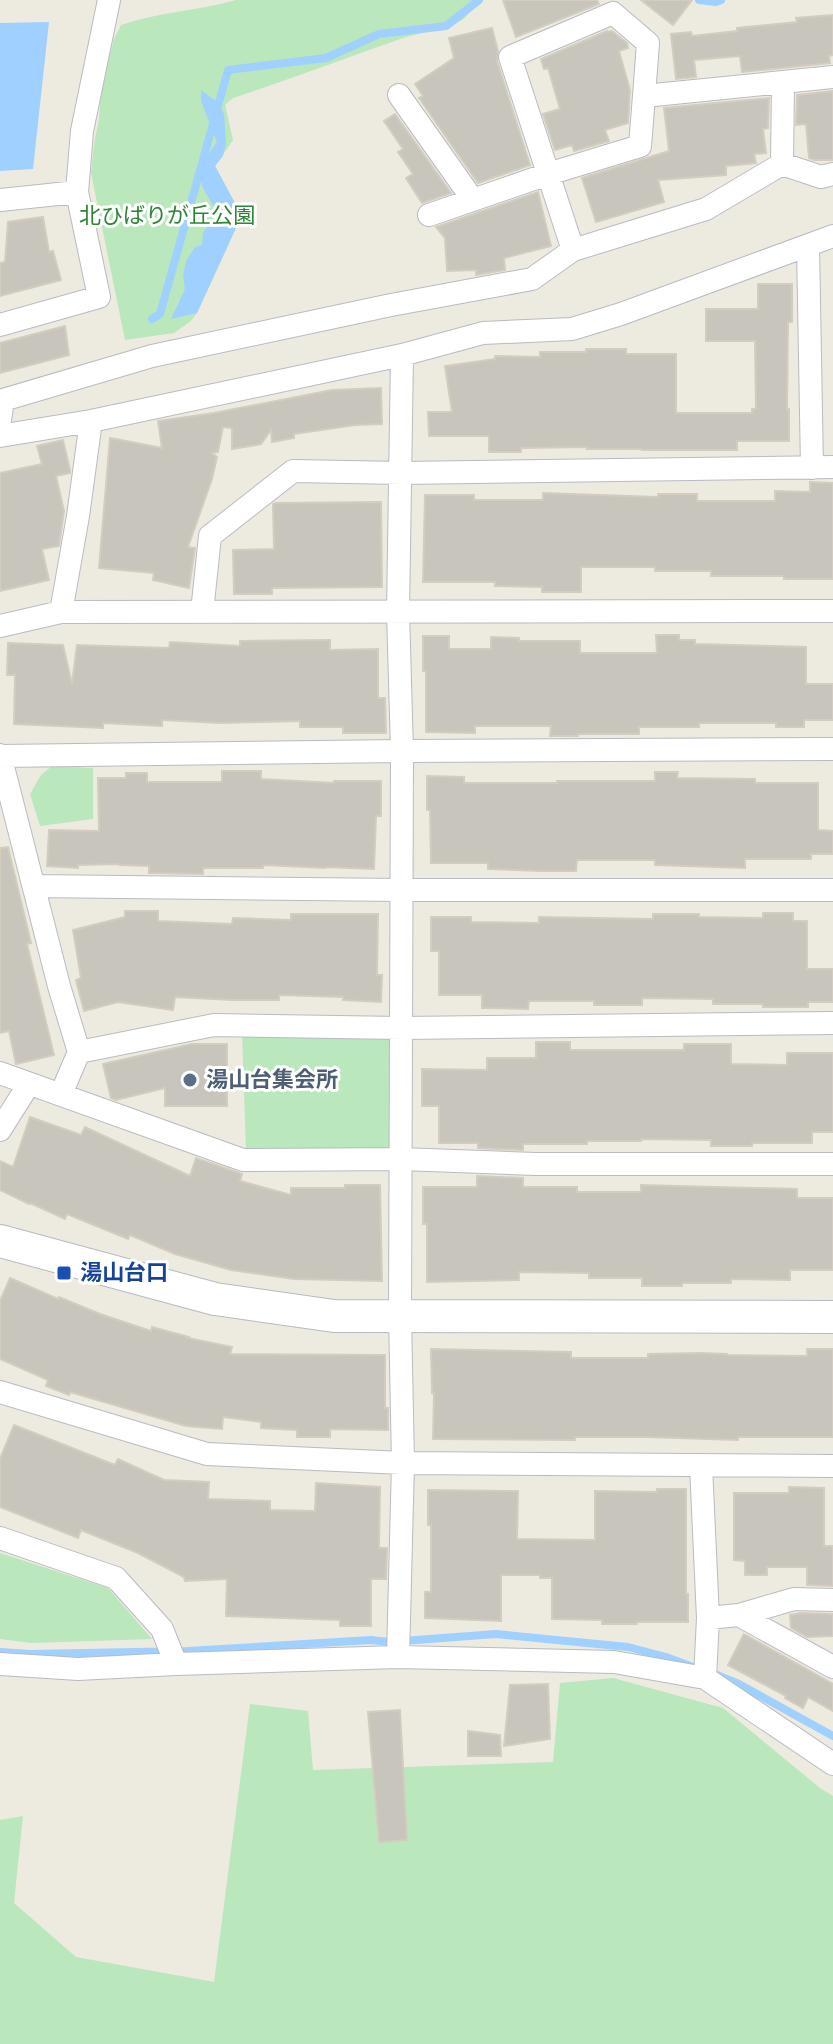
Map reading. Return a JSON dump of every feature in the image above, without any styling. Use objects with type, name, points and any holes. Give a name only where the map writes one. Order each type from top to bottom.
[{"type":"street","points":[[0,325],[99,297],[77,192],[82,131],[109,0]]},
{"type":"street","points":[[429,215],[548,174],[640,146],[648,43],[613,13],[510,57],[548,174],[573,250]]},
{"type":"street","points":[[644,96],[833,77]]},
{"type":"street","points":[[782,164],[783,83]]},
{"type":"street","points":[[399,95],[473,200]]},
{"type":"street","points":[[1,410],[152,356],[391,305],[532,279],[573,250],[706,209],[782,164],[821,177],[833,174]]},
{"type":"street","points":[[0,200],[77,192]]},
{"type":"street","points":[[0,436],[91,421],[402,355],[483,333],[572,329],[833,236]]},
{"type":"street","points":[[202,612],[210,536],[293,471],[401,473],[822,468],[808,246]]},
{"type":"street","points":[[398,1656],[403,1463],[400,1316],[402,751],[398,612],[402,355]]},
{"type":"street","points":[[61,612],[91,421]]},
{"type":"street","points":[[0,626],[61,612],[833,611]]},
{"type":"street","points":[[61,1094],[79,1052],[0,756],[833,749]]},
{"type":"street","points":[[34,886],[833,890]]},
{"type":"street","points":[[79,1052],[214,1025],[402,1028],[833,1023]]},
{"type":"street","points":[[0,1073],[243,1160],[833,1164]]},
{"type":"street","points":[[0,1130],[29,1084]]},
{"type":"street","points":[[2,1248],[215,1299],[334,1316],[833,1317]]},
{"type":"street","points":[[0,1392],[207,1454],[403,1463],[833,1466]]},
{"type":"street","points":[[701,1466],[708,1618],[705,1677]]},
{"type":"street","points":[[0,1538],[116,1578],[162,1629],[176,1664]]},
{"type":"street","points":[[708,1618],[739,1615],[794,1599],[833,1600]]},
{"type":"street","points":[[739,1615],[833,1667]]},
{"type":"street","points":[[0,1664],[78,1669],[398,1656],[614,1662],[705,1677],[833,1764]]},
{"type":"green space","name":"北ひばりが丘公園","points":[[236,0],[475,0],[467,16],[455,24],[403,38],[233,98],[225,105],[233,140],[215,166],[236,205],[236,228],[191,321],[174,333],[125,340],[91,173],[101,90],[114,39],[121,25]]},
{"type":"green space","points":[[52,766],[93,768],[93,819],[40,826],[30,794],[41,775]]},
{"type":"green space","points":[[242,1032],[390,1037],[391,1150],[246,1150]]},
{"type":"green space","points":[[0,1553],[108,1588],[152,1639],[31,1643],[0,1639]]},
{"type":"green space","points":[[613,1678],[723,1708],[833,1796],[833,2044],[0,2044],[0,1820],[23,1816],[14,1903],[76,1957],[214,1982],[250,1704],[308,1711],[313,1770],[553,1762],[560,1683]]},
{"type":"water","points":[[49,22],[33,169],[0,171],[0,23]]},
{"type":"water","points":[[201,90],[217,102],[224,114],[226,143],[223,156],[215,166],[236,205],[236,213],[215,208],[201,181],[202,168],[217,142],[201,101]]},
{"type":"water","points":[[210,222],[236,228],[197,313],[171,319],[185,289],[183,276],[186,261],[195,247],[202,245],[203,233]]},
{"type":"building","points":[[503,0],[597,0],[599,4],[516,37]]},
{"type":"building","points":[[641,0],[692,0],[673,25]]},
{"type":"building","points":[[833,15],[833,55],[829,56],[830,63],[742,72],[740,56],[694,60],[696,77],[676,79],[671,34],[691,32],[692,36],[737,31],[737,28],[797,22],[796,18]]},
{"type":"building","points":[[492,28],[498,51],[497,61],[530,165],[478,183],[419,98],[423,96],[415,84],[454,58],[449,38]]},
{"type":"building","points":[[612,31],[627,43],[628,48],[619,51],[630,90],[628,123],[605,130],[609,141],[574,151],[572,145],[555,150],[543,114],[560,109],[548,68],[544,69],[541,59]]},
{"type":"building","points":[[833,91],[833,160],[814,160],[809,158],[806,124],[796,125],[797,95]]},
{"type":"building","points":[[769,98],[768,128],[763,129],[766,153],[754,154],[756,163],[726,166],[726,175],[658,180],[664,202],[596,222],[582,178],[669,151],[664,108]]},
{"type":"building","points":[[395,114],[451,193],[422,203],[406,178],[413,174],[398,152],[403,149],[384,121]]},
{"type":"building","points":[[538,192],[551,246],[504,258],[505,270],[476,275],[476,270],[447,271],[445,238],[436,227]]},
{"type":"building","points":[[43,217],[49,252],[53,251],[61,280],[0,296],[0,263],[5,262],[8,222]]},
{"type":"building","points":[[758,284],[792,284],[792,322],[788,322],[789,441],[737,441],[737,450],[587,447],[489,452],[489,436],[429,436],[428,412],[452,412],[445,366],[495,359],[495,356],[540,357],[540,352],[626,349],[626,354],[676,354],[676,413],[752,413],[752,409],[756,409],[755,341],[706,341],[706,309],[758,309]]},
{"type":"building","points":[[65,326],[69,355],[0,373],[0,343]]},
{"type":"building","points":[[381,388],[382,424],[294,434],[294,438],[272,442],[271,430],[261,444],[232,449],[232,428],[223,427],[218,452],[212,453],[217,457],[212,479],[188,547],[195,548],[189,588],[153,580],[154,573],[99,568],[110,438],[162,448],[158,421],[332,390]]},
{"type":"building","points":[[63,440],[70,473],[56,476],[64,511],[59,546],[42,549],[49,580],[0,591],[0,473],[42,464],[37,446]]},
{"type":"building","points":[[810,482],[833,483],[833,579],[711,576],[711,571],[655,571],[655,567],[581,567],[581,592],[542,592],[542,587],[495,586],[495,582],[423,582],[425,495],[474,495],[474,500],[543,500],[543,493],[658,497],[658,494],[697,494],[697,501],[775,501],[775,491],[810,492]]},
{"type":"building","points":[[381,502],[382,587],[272,588],[272,594],[234,594],[233,550],[274,549],[273,504]]},
{"type":"building","points":[[656,635],[679,635],[679,640],[695,640],[695,644],[806,647],[806,684],[833,684],[833,720],[804,720],[804,727],[776,727],[776,723],[699,723],[699,727],[639,727],[639,734],[578,736],[550,736],[551,726],[475,726],[475,733],[426,732],[423,636],[449,636],[449,649],[491,649],[491,637],[519,638],[519,641],[580,641],[580,653],[657,653]]},
{"type":"building","points":[[330,640],[330,650],[378,649],[378,698],[385,698],[386,733],[343,733],[343,727],[300,727],[300,721],[221,723],[162,720],[162,726],[103,723],[103,728],[14,724],[15,675],[7,675],[8,643],[63,645],[72,684],[77,645],[169,648],[170,642],[240,646],[240,641]]},
{"type":"building","points":[[222,771],[261,771],[261,779],[334,783],[381,781],[381,816],[376,816],[374,869],[263,865],[263,868],[203,868],[203,874],[149,873],[149,866],[120,864],[78,865],[78,868],[47,866],[49,830],[99,831],[98,778],[126,778],[126,773],[147,773],[147,782],[222,782]]},
{"type":"building","points":[[655,772],[678,772],[677,778],[818,783],[818,830],[833,831],[833,854],[811,854],[811,859],[745,859],[745,868],[655,865],[655,860],[577,860],[576,871],[488,869],[488,863],[431,863],[427,776],[464,777],[464,783],[557,783],[655,781]]},
{"type":"building","points":[[8,847],[54,1055],[16,1064],[9,1031],[0,1033],[0,848]]},
{"type":"building","points":[[125,911],[158,911],[158,921],[232,924],[233,918],[291,920],[291,914],[378,914],[377,975],[382,975],[381,1002],[279,995],[279,1000],[175,997],[173,1010],[118,1002],[84,1011],[76,980],[81,978],[73,930],[125,917]]},
{"type":"building","points":[[763,913],[793,913],[793,921],[807,921],[807,969],[833,969],[833,1002],[808,1002],[808,1007],[763,1007],[763,1004],[713,1004],[713,999],[642,998],[642,1005],[529,1001],[528,1009],[482,1008],[482,995],[439,995],[439,951],[431,951],[431,917],[471,917],[471,922],[539,923],[539,917],[653,919],[653,914],[699,914],[699,917],[763,918]]},
{"type":"building","points":[[536,1042],[570,1042],[570,1050],[684,1050],[684,1044],[731,1044],[731,1064],[787,1065],[787,1053],[833,1053],[833,1132],[812,1132],[812,1143],[752,1143],[752,1146],[711,1146],[711,1140],[641,1139],[587,1141],[587,1144],[523,1144],[523,1150],[478,1148],[478,1143],[439,1143],[439,1106],[422,1106],[422,1069],[487,1070],[487,1058],[536,1058]]},
{"type":"building","points":[[192,1044],[227,1044],[227,1106],[165,1106],[165,1088],[116,1100],[111,1098],[103,1064]]},
{"type":"building","points":[[30,1117],[81,1135],[85,1127],[190,1176],[196,1158],[242,1174],[240,1181],[291,1195],[291,1188],[380,1185],[382,1281],[294,1279],[231,1270],[175,1254],[130,1235],[128,1239],[67,1214],[65,1219],[29,1204],[0,1190],[0,1161],[13,1167]]},
{"type":"building","points":[[477,1176],[523,1178],[523,1187],[577,1187],[577,1192],[641,1192],[641,1185],[797,1189],[797,1198],[833,1198],[833,1270],[790,1270],[790,1280],[731,1279],[731,1283],[682,1283],[682,1286],[642,1286],[642,1278],[589,1278],[589,1273],[519,1272],[519,1280],[427,1282],[427,1224],[423,1224],[423,1187],[477,1187]]},
{"type":"building","points":[[10,1278],[58,1299],[151,1331],[152,1327],[232,1347],[230,1354],[385,1355],[388,1430],[330,1429],[330,1437],[297,1437],[297,1430],[261,1428],[261,1422],[223,1417],[222,1429],[186,1426],[46,1386],[48,1380],[0,1359],[0,1301]]},
{"type":"building","points":[[431,1349],[571,1352],[571,1358],[648,1358],[648,1354],[700,1353],[807,1356],[807,1349],[833,1349],[833,1437],[738,1437],[738,1440],[645,1437],[433,1439]]},
{"type":"building","points":[[14,1425],[115,1465],[118,1459],[164,1480],[209,1482],[208,1499],[270,1501],[270,1510],[315,1511],[316,1483],[380,1487],[379,1548],[387,1548],[386,1579],[371,1579],[371,1626],[340,1626],[340,1620],[226,1616],[227,1579],[185,1581],[184,1577],[138,1553],[81,1530],[78,1538],[0,1507],[0,1459]]},
{"type":"building","points":[[789,1487],[824,1488],[824,1546],[833,1546],[833,1586],[807,1585],[807,1567],[767,1567],[767,1575],[745,1575],[745,1561],[734,1560],[734,1493],[789,1493]]},
{"type":"building","points":[[657,1489],[686,1489],[688,1622],[602,1624],[602,1620],[552,1619],[552,1578],[540,1578],[540,1575],[501,1575],[501,1621],[425,1618],[425,1592],[431,1592],[428,1490],[518,1491],[517,1539],[595,1540],[595,1491],[657,1492]]},
{"type":"building","points":[[833,1614],[833,1636],[807,1637],[791,1628],[790,1615]]},
{"type":"building","points":[[744,1634],[833,1684],[833,1711],[808,1697],[803,1708],[728,1665]]},
{"type":"building","points":[[548,1684],[550,1739],[504,1746],[510,1685]]},
{"type":"building","points":[[400,1710],[407,1840],[379,1842],[368,1712]]},
{"type":"building","points":[[468,1731],[500,1735],[501,1756],[468,1756]]},
{"type":"waterway","points":[[152,319],[160,314],[228,70],[326,58],[379,34],[446,26],[479,0]]},
{"type":"waterway","points":[[699,0],[721,0]]},
{"type":"waterway","points":[[0,1652],[188,1651],[496,1634],[628,1647],[693,1667]]},
{"type":"waterway","points":[[717,1675],[833,1736]]},
{"type":"place","name":"湯山台集会所","points":[[190,1080]]},
{"type":"place","name":"湯山台口","points":[[64,1273]]}]
